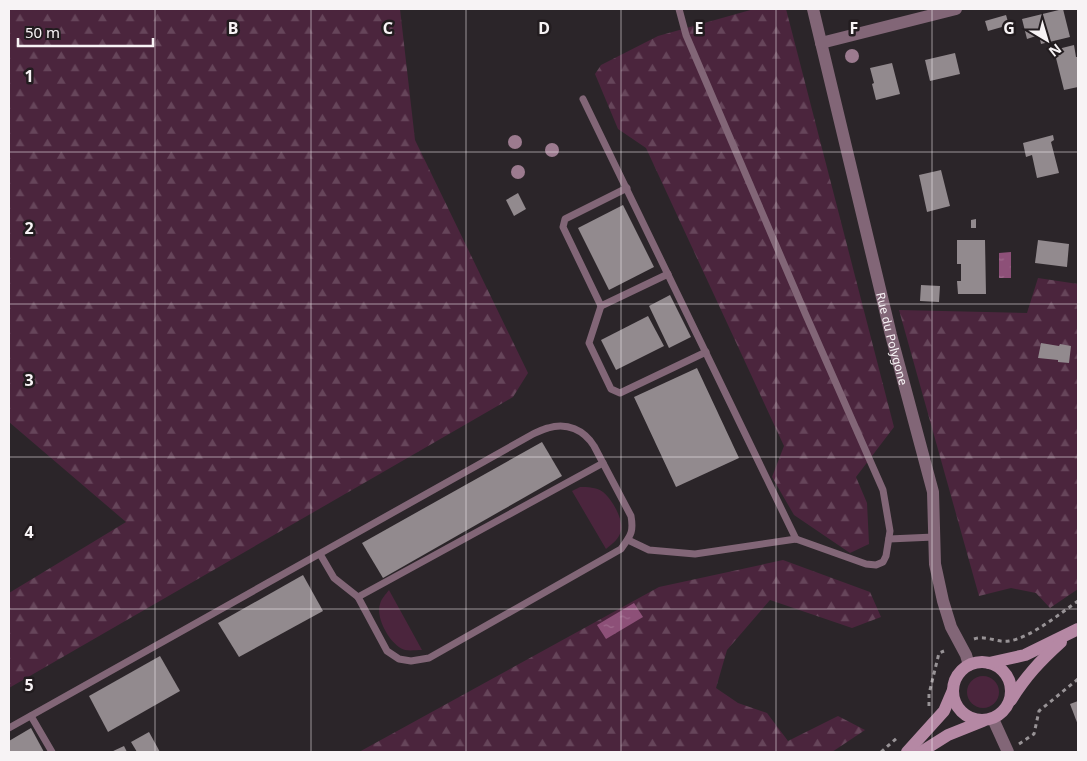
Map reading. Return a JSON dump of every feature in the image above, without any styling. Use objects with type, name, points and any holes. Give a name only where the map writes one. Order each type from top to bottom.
[{"type":"street","name":"Rue du Polygone","points":[[813,9],[891,335],[933,492],[935,564],[943,601],[951,626],[969,665]]},
{"type":"street","points":[[821,43],[956,9]]},
{"type":"street","points":[[989,663],[1024,655],[1075,630]]},
{"type":"street","points":[[921,752],[948,735],[1000,714],[1042,659],[1075,630]]},
{"type":"street","points":[[907,752],[944,712],[953,690],[954,682],[963,669],[969,665],[979,662],[999,667],[1011,683],[1012,692],[1010,700]]},
{"type":"street","points":[[953,690],[956,705],[960,711],[975,720],[988,720]]},
{"type":"street","points":[[988,720],[1008,752]]},
{"type":"lane","points":[[628,540],[649,550],[695,554],[796,539],[866,564],[876,565],[883,562],[886,556],[890,531],[883,490],[686,34],[679,9]]},
{"type":"lane","points":[[583,99],[796,539]]},
{"type":"lane","points":[[626,188],[565,219],[562,227],[601,306],[589,343],[611,389],[620,393],[706,352]]},
{"type":"lane","points":[[601,306],[668,274]]},
{"type":"lane","points":[[9,728],[533,434],[549,427],[564,426],[579,430],[588,437],[632,516],[633,529],[621,549],[429,658],[411,661],[399,659],[388,651],[358,596],[334,578],[320,554]]},
{"type":"lane","points":[[358,596],[603,462]]},
{"type":"lane","points":[[889,539],[934,537]]},
{"type":"lane","points":[[31,716],[52,752]]},
{"type":"path","points":[[974,639],[981,637],[1009,642],[1043,626],[1078,601]]},
{"type":"path","points":[[930,712],[929,694],[939,653],[944,651]]},
{"type":"path","points":[[1008,752],[1034,734],[1039,711],[1078,679]]},
{"type":"green space","points":[[9,9],[400,9],[415,140],[528,373],[513,397],[9,688],[9,593],[126,522],[9,422]]},
{"type":"green space","points":[[754,9],[786,9],[894,427],[856,477],[867,503],[869,544],[850,553],[794,515],[772,477],[784,446],[646,148],[618,129],[595,74],[601,65],[658,36]]},
{"type":"green space","points":[[1038,278],[1078,284],[1078,589],[1050,608],[1036,593],[1011,588],[979,596],[899,310],[1027,313]]},
{"type":"green space","points":[[580,487],[595,488],[603,492],[619,516],[621,521],[620,534],[606,549],[572,491]]},
{"type":"green space","points":[[783,560],[870,592],[881,617],[852,628],[770,600],[727,650],[716,688],[738,703],[767,713],[788,741],[838,716],[865,730],[832,752],[359,752],[659,587]]},
{"type":"green space","points":[[389,590],[422,650],[405,650],[394,643],[385,631],[379,610],[381,600]]},
{"type":"green space","points":[[983,676],[989,677],[994,681],[998,686],[998,698],[994,703],[989,707],[983,708],[977,707],[972,703],[968,698],[967,692],[968,686],[972,681],[977,677]]},
{"type":"water","points":[[1011,252],[1011,278],[999,278],[999,253]]},
{"type":"water","points":[[634,603],[643,617],[606,639],[597,625]]},
{"type":"building","points":[[1063,9],[1070,37],[1041,44],[1039,35],[1027,39],[1022,19]]},
{"type":"building","points":[[1006,15],[1009,25],[988,31],[985,21]]},
{"type":"building","points":[[1074,45],[1076,57],[1078,57],[1078,87],[1064,90],[1054,50]]},
{"type":"building","points":[[955,53],[960,74],[930,81],[925,60]]},
{"type":"building","points":[[892,63],[900,94],[876,100],[870,68]]},
{"type":"building","points":[[1053,135],[1054,140],[1051,142],[1059,173],[1037,178],[1032,155],[1026,157],[1023,143]]},
{"type":"building","points":[[941,170],[950,206],[927,212],[919,175]]},
{"type":"building","points":[[518,193],[526,209],[514,216],[506,200]]},
{"type":"building","points":[[623,205],[654,267],[609,290],[578,228]]},
{"type":"building","points":[[976,219],[976,228],[971,228],[971,220]]},
{"type":"building","points":[[957,240],[985,240],[986,294],[958,294],[957,281],[961,281],[961,264],[957,264]]},
{"type":"building","points":[[1038,240],[1069,244],[1067,267],[1035,263]]},
{"type":"building","points":[[921,285],[940,286],[939,302],[920,301]]},
{"type":"building","points":[[670,295],[691,337],[669,348],[649,306]]},
{"type":"building","points":[[648,316],[664,346],[616,370],[601,340]]},
{"type":"building","points":[[1041,343],[1071,346],[1069,363],[1038,358]]},
{"type":"building","points":[[697,368],[739,458],[676,487],[634,397]]},
{"type":"building","points":[[542,442],[562,476],[383,578],[362,543]]},
{"type":"building","points":[[303,575],[323,611],[239,657],[218,623]]},
{"type":"building","points":[[160,656],[180,691],[108,732],[89,696]]},
{"type":"building","points":[[1078,701],[1078,725],[1070,704]]},
{"type":"building","points":[[31,728],[44,752],[9,752],[9,741]]},
{"type":"building","points":[[149,732],[160,752],[137,752],[131,742]]},
{"type":"building","points":[[124,746],[127,752],[111,752]]}]
